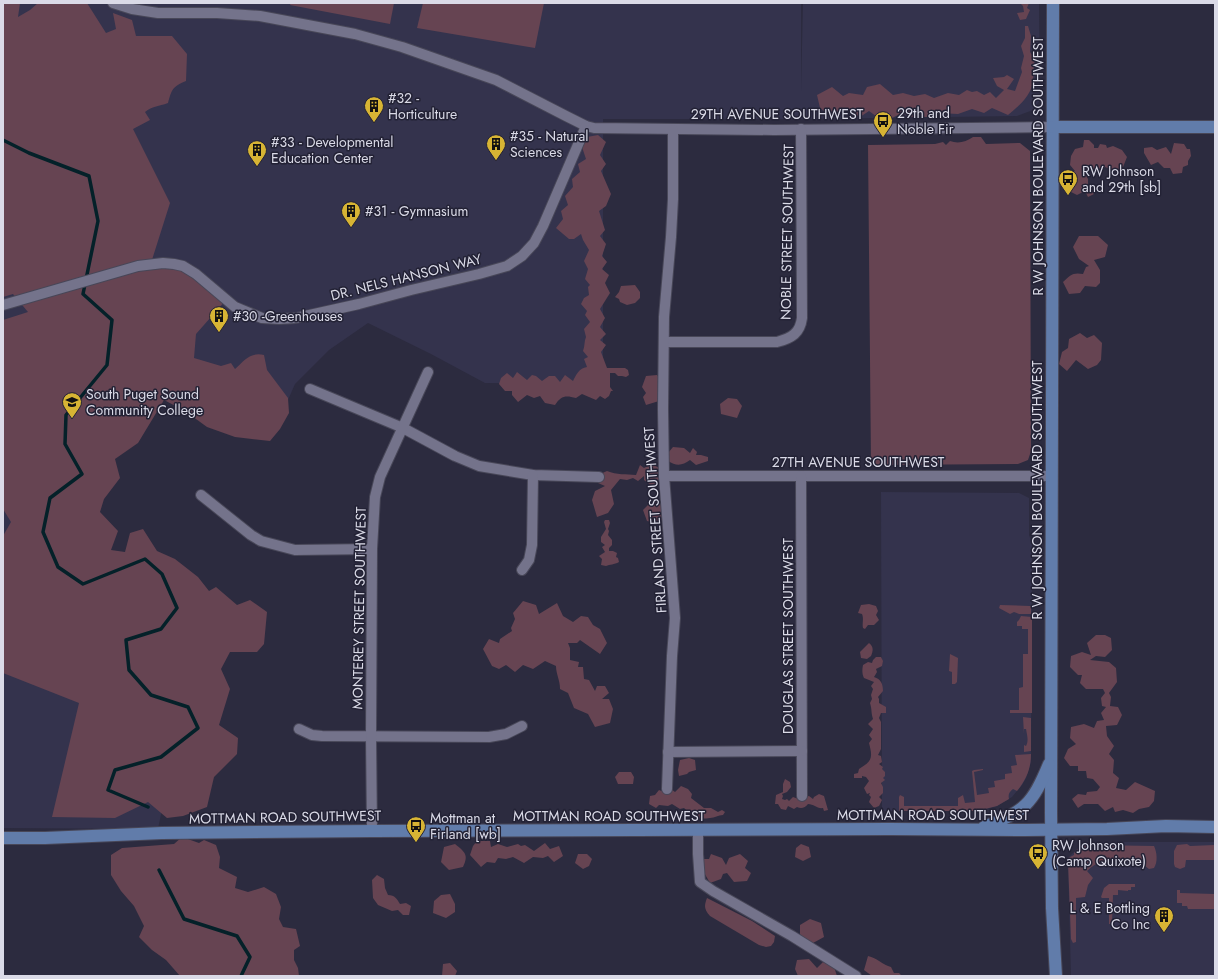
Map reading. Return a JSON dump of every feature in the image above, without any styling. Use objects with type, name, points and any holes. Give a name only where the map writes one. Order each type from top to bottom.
[{"type":"street","points":[[113,3],[132,9],[158,13],[218,13],[260,16],[355,34],[449,62],[496,80],[586,126]]},
{"type":"street","name":"R W JOHNSON BOULEVARD SOUTHWEST","points":[[1053,3],[1051,830],[1052,908],[1056,976]]},
{"type":"street","name":"29TH AVENUE SOUTHWEST","points":[[586,126],[603,129],[673,130],[1215,127]]},
{"type":"street","name":"DR. NELS HANSON WAY","points":[[3,305],[151,264],[174,264],[183,266],[196,274],[235,307],[262,318],[296,318],[359,304],[507,266],[522,256],[534,243],[543,226],[586,126]]},
{"type":"street","name":"NOBLE STREET SOUTHWEST","points":[[664,342],[777,342],[790,338],[799,330],[802,318],[801,129]]},
{"type":"street","name":"FIRLAND STREET SOUTHWEST","points":[[667,789],[675,618],[664,476],[662,409],[664,317],[672,222],[673,130]]},
{"type":"street","name":"MONTEREY STREET SOUTHWEST","points":[[372,831],[370,737],[372,549],[376,497],[380,477],[428,372]]},
{"type":"street","points":[[310,389],[403,428],[455,456],[479,466],[533,475],[599,477]]},
{"type":"street","points":[[522,570],[529,560],[532,545],[533,475]]},
{"type":"street","name":"27TH AVENUE SOUTHWEST","points":[[664,476],[1052,476]]},
{"type":"street","name":"DOUGLAS STREET SOUTHWEST","points":[[801,476],[802,796]]},
{"type":"street","points":[[201,495],[251,535],[261,541],[295,550],[372,549]]},
{"type":"street","points":[[299,730],[312,735],[322,736],[489,737],[506,734],[522,726]]},
{"type":"street","points":[[668,752],[802,751]]},
{"type":"street","points":[[976,830],[1012,815],[1026,805],[1037,790],[1051,759]]},
{"type":"street","name":"MOTTMAN ROAD SOUTHWEST","points":[[3,838],[372,831],[1051,830],[1166,826],[1215,827]]},
{"type":"street","points":[[698,831],[700,882],[792,936],[856,976]]},
{"type":"shaded area","name":"South Puget Sound Community College","points":[[3,3],[801,3],[801,91],[803,3],[1039,3],[1040,100],[1033,110],[1017,116],[801,119],[603,119],[603,384],[485,383],[368,323],[329,350],[295,384],[270,441],[165,390],[86,488],[92,543],[190,672],[158,829],[3,828]]},
{"type":"shaded area","points":[[3,3],[20,3],[18,17],[38,3],[87,3],[106,33],[116,29],[113,13],[132,20],[136,36],[172,36],[187,54],[186,81],[173,89],[168,103],[154,107],[145,112],[150,120],[133,129],[170,203],[151,263],[174,264],[226,300],[196,334],[194,358],[221,366],[231,363],[235,369],[251,356],[259,354],[264,355],[267,370],[288,398],[289,413],[280,429],[270,441],[235,437],[207,427],[185,411],[164,400],[138,443],[115,459],[120,478],[104,499],[100,512],[118,531],[111,550],[125,552],[130,533],[143,529],[157,551],[175,559],[198,577],[209,591],[216,587],[237,605],[250,600],[267,612],[264,644],[257,652],[230,652],[221,669],[230,689],[219,725],[238,738],[237,754],[214,777],[207,807],[183,816],[167,818],[148,802],[115,818],[52,817],[79,703],[3,673],[3,536],[11,522],[3,509],[3,320],[28,312],[13,294],[3,297]]},
{"type":"shaded area","points":[[291,3],[394,3],[390,24],[290,5]]},
{"type":"shaded area","points":[[423,3],[544,3],[535,48],[417,28]]},
{"type":"shaded area","points":[[1020,3],[1029,3],[1027,8],[1030,10],[1026,19],[1020,20],[1017,13],[1024,12],[1023,6]]},
{"type":"shaded area","points":[[1025,26],[1028,26],[1031,36],[1030,52],[1035,59],[1032,85],[1024,100],[1008,115],[992,108],[984,113],[972,109],[958,114],[939,113],[931,117],[912,117],[902,113],[884,122],[869,111],[860,117],[845,110],[832,117],[820,108],[817,95],[832,87],[843,96],[849,93],[863,95],[867,87],[880,84],[893,95],[903,93],[914,96],[925,94],[934,98],[948,93],[959,95],[967,90],[972,92],[977,91],[984,95],[990,92],[996,98],[1004,90],[997,86],[993,78],[1004,77],[1007,75],[1014,79],[1007,89],[1015,91],[1022,72],[1021,68],[1024,56],[1021,46],[1025,38]]},
{"type":"shaded area","points":[[598,135],[606,142],[600,155],[606,164],[601,171],[611,194],[606,206],[599,211],[605,230],[600,236],[606,244],[602,256],[607,262],[602,269],[609,275],[605,283],[610,293],[600,309],[605,318],[600,327],[606,334],[600,340],[606,345],[601,352],[607,368],[625,368],[628,370],[629,375],[626,377],[618,376],[615,373],[610,373],[610,387],[613,391],[611,391],[609,396],[605,399],[600,396],[596,400],[582,394],[576,398],[564,397],[555,405],[545,403],[540,396],[534,398],[527,395],[518,402],[512,395],[512,391],[505,391],[499,384],[501,378],[507,373],[513,378],[517,372],[527,380],[532,375],[536,376],[542,381],[549,376],[555,376],[560,382],[565,375],[573,381],[580,370],[587,367],[584,359],[588,357],[583,351],[586,337],[584,329],[590,322],[585,315],[587,311],[581,304],[584,298],[589,295],[588,287],[590,285],[585,279],[588,269],[584,261],[589,250],[581,234],[574,239],[569,239],[556,228],[563,219],[561,211],[568,205],[565,196],[573,187],[572,179],[580,172],[578,164],[586,159],[582,147],[587,137]]},
{"type":"shaded area","points":[[973,137],[981,137],[986,144],[1020,143],[1030,151],[1031,451],[1028,460],[1018,464],[871,465],[868,145],[935,144],[943,142],[946,145],[950,141],[962,142]]},
{"type":"shaded area","points":[[1084,140],[1089,140],[1094,145],[1094,148],[1098,148],[1100,144],[1106,145],[1107,148],[1113,146],[1122,150],[1127,157],[1123,167],[1115,171],[1105,167],[1100,171],[1093,169],[1084,172],[1088,179],[1088,187],[1093,187],[1094,194],[1088,197],[1085,191],[1077,195],[1069,191],[1065,180],[1068,173],[1075,171],[1070,165],[1071,156],[1075,149],[1083,147]]},
{"type":"shaded area","points":[[1174,143],[1184,144],[1187,149],[1190,149],[1191,156],[1188,161],[1188,165],[1183,167],[1182,173],[1173,174],[1170,168],[1164,168],[1158,162],[1151,165],[1144,153],[1144,148],[1152,147],[1157,150],[1166,147],[1171,154]]},
{"type":"shaded area","points":[[1079,236],[1098,236],[1108,245],[1105,257],[1094,260],[1100,270],[1100,283],[1096,287],[1085,286],[1080,293],[1069,294],[1063,282],[1077,273],[1083,274],[1086,267],[1089,266],[1079,259],[1073,247]]},
{"type":"shaded area","points":[[635,285],[640,292],[640,298],[635,303],[627,305],[620,302],[619,299],[615,297],[621,286]]},
{"type":"shaded area","points":[[1080,333],[1087,338],[1094,335],[1102,343],[1101,360],[1097,365],[1088,369],[1076,360],[1067,371],[1059,364],[1062,352],[1068,348],[1069,339]]},
{"type":"shaded area","points":[[657,375],[660,379],[659,401],[646,405],[643,397],[646,393],[642,387],[646,376]]},
{"type":"shaded area","points":[[728,398],[737,399],[742,406],[737,418],[721,414],[720,404]]},
{"type":"shaded area","points":[[673,447],[684,448],[690,453],[693,448],[697,452],[696,455],[708,457],[708,461],[696,465],[690,460],[679,465],[674,464],[668,461],[668,453]]},
{"type":"shaded area","points":[[652,464],[659,468],[661,478],[652,486],[644,480],[644,476],[638,481],[633,478],[627,480],[620,479],[611,490],[614,504],[608,513],[597,517],[592,500],[595,491],[605,486],[598,483],[598,475],[607,471],[618,474],[636,475],[640,465],[644,468]]},
{"type":"shaded area","points":[[881,492],[1019,493],[1029,498],[1029,535],[1032,543],[1031,762],[1022,785],[1012,797],[997,806],[977,811],[882,811]]},
{"type":"shaded area","points":[[652,501],[659,501],[663,511],[662,520],[656,523],[647,521],[643,510]]},
{"type":"shaded area","points":[[605,520],[609,520],[610,523],[608,535],[612,540],[612,545],[609,548],[609,551],[617,553],[616,557],[618,558],[619,562],[606,566],[601,565],[602,559],[599,556],[605,552],[602,547],[605,545],[601,542],[601,537],[606,529],[604,522]]},
{"type":"shaded area","points":[[523,601],[536,605],[539,614],[557,603],[563,616],[573,622],[581,616],[588,617],[593,625],[600,629],[607,643],[600,654],[580,640],[577,643],[568,643],[570,648],[570,660],[579,662],[578,667],[583,667],[584,679],[589,680],[595,691],[597,686],[605,686],[609,693],[602,699],[609,699],[613,709],[610,723],[595,727],[588,714],[574,708],[568,693],[560,689],[556,666],[545,661],[533,669],[523,665],[515,672],[506,665],[499,669],[492,666],[483,649],[489,639],[499,643],[500,639],[512,631],[511,628],[515,619],[513,613]]},
{"type":"shaded area","points":[[869,604],[876,606],[878,611],[876,615],[879,620],[874,625],[868,625],[865,629],[863,628],[862,614],[858,613],[861,605]]},
{"type":"shaded area","points":[[1000,605],[1031,606],[1031,614],[1019,614],[1014,612],[1010,614],[999,608]]},
{"type":"shaded area","points":[[1021,616],[1032,617],[1032,713],[1010,713],[1010,710],[1019,710],[1019,688],[1023,687],[1023,654],[1028,654],[1028,629],[1022,629],[1022,626],[1017,626],[1017,622]]},
{"type":"shaded area","points":[[1096,635],[1105,635],[1111,638],[1112,650],[1105,657],[1096,656],[1090,660],[1109,662],[1116,668],[1117,682],[1109,693],[1111,697],[1110,706],[1118,707],[1122,715],[1117,725],[1106,726],[1107,736],[1114,746],[1109,754],[1114,760],[1113,773],[1119,778],[1116,788],[1126,790],[1135,782],[1155,791],[1154,801],[1149,807],[1139,809],[1133,813],[1123,810],[1115,812],[1113,807],[1105,811],[1098,804],[1084,804],[1078,808],[1072,799],[1078,794],[1086,795],[1087,792],[1097,791],[1100,787],[1093,779],[1087,778],[1086,771],[1078,771],[1078,766],[1070,766],[1064,758],[1068,749],[1076,744],[1070,738],[1071,727],[1084,724],[1094,728],[1097,721],[1104,720],[1101,713],[1106,707],[1102,706],[1101,698],[1105,693],[1103,689],[1086,689],[1080,683],[1082,675],[1078,675],[1070,667],[1071,656],[1082,652],[1091,655],[1087,643]]},
{"type":"shaded area","points":[[869,643],[873,649],[871,656],[867,659],[861,658],[860,652]]},
{"type":"shaded area","points":[[950,654],[958,658],[957,682],[955,684],[952,684],[952,672],[949,671]]},
{"type":"shaded area","points":[[876,657],[881,657],[883,661],[882,666],[876,669],[877,672],[874,677],[880,680],[882,684],[883,691],[878,697],[879,703],[886,707],[886,713],[881,713],[879,718],[881,722],[881,749],[878,755],[881,756],[882,762],[879,764],[883,767],[882,769],[885,772],[885,776],[883,778],[885,780],[881,783],[883,793],[879,797],[882,800],[879,806],[874,808],[869,802],[871,797],[869,795],[870,793],[867,794],[864,788],[869,781],[866,777],[862,776],[862,778],[854,778],[854,774],[858,773],[859,769],[867,764],[871,756],[869,743],[872,739],[869,735],[873,729],[868,724],[873,719],[870,703],[873,689],[871,686],[874,682],[864,678],[862,670],[863,665],[868,662],[872,663]]},
{"type":"shaded area","points":[[1023,717],[1031,718],[1031,751],[1024,752],[1024,745],[1026,746],[1028,740],[1026,729],[1024,729],[1024,734]]},
{"type":"shaded area","points":[[1031,754],[1029,769],[1023,783],[1017,791],[1013,789],[1011,791],[1009,799],[997,806],[977,811],[899,811],[900,795],[904,797],[904,806],[958,806],[958,798],[963,795],[965,803],[975,802],[972,771],[983,769],[974,772],[977,795],[989,793],[988,788],[995,787],[994,781],[1005,779],[1005,774],[1012,773],[1011,766],[1017,765],[1015,755]]},
{"type":"shaded area","points":[[689,758],[695,760],[696,770],[679,776],[678,770],[680,760]]},
{"type":"shaded area","points":[[619,772],[631,772],[634,777],[633,784],[618,784],[615,777]]},
{"type":"shaded area","points":[[785,779],[790,782],[791,787],[787,792],[782,794],[782,799],[787,799],[789,801],[793,797],[804,801],[805,797],[809,796],[813,799],[819,794],[824,796],[828,810],[824,811],[823,808],[808,804],[803,808],[797,807],[794,809],[788,806],[786,810],[781,809],[778,804],[775,804],[776,795],[783,792],[783,784]]},
{"type":"shaded area","points":[[681,786],[688,789],[692,794],[691,798],[704,808],[711,808],[718,812],[722,810],[725,812],[723,815],[713,818],[696,819],[684,808],[680,809],[672,804],[668,806],[659,805],[656,808],[649,804],[650,796],[655,795],[659,790],[664,792],[671,789],[675,792]]},
{"type":"shaded area","points":[[182,837],[199,843],[204,840],[216,845],[220,857],[219,868],[237,877],[235,888],[248,892],[264,887],[276,894],[281,907],[279,919],[283,927],[296,929],[300,946],[294,950],[294,960],[298,968],[299,976],[180,976],[166,960],[152,950],[139,937],[144,926],[134,906],[121,891],[111,875],[111,855],[122,848],[174,844]]},
{"type":"shaded area","points":[[477,841],[490,841],[491,847],[498,844],[507,847],[518,844],[521,846],[525,845],[534,851],[545,843],[550,849],[559,846],[563,856],[554,862],[548,856],[543,858],[533,857],[524,863],[513,857],[506,859],[498,858],[495,863],[487,862],[481,867],[470,855],[473,846]]},
{"type":"shaded area","points":[[1097,842],[1215,842],[1215,976],[1071,976],[1068,858],[1082,844]]},
{"type":"shaded area","points":[[455,844],[464,852],[466,859],[463,867],[449,870],[441,862],[444,847]]},
{"type":"shaded area","points":[[801,844],[809,847],[811,857],[803,861],[795,857],[796,848]]},
{"type":"shaded area","points":[[1082,844],[1085,846],[1085,844],[1087,844],[1089,847],[1092,847],[1092,845],[1154,846],[1157,860],[1154,868],[1149,869],[1145,866],[1144,860],[1114,860],[1099,863],[1087,871],[1093,878],[1088,885],[1085,897],[1076,898],[1076,942],[1073,943],[1071,939],[1068,858],[1074,855]]},
{"type":"shaded area","points":[[1187,844],[1190,846],[1215,845],[1215,860],[1186,860],[1185,867],[1180,869],[1175,867],[1174,851],[1177,845]]},
{"type":"shaded area","points":[[578,854],[587,854],[592,859],[589,866],[583,869],[575,863]]},
{"type":"shaded area","points":[[711,854],[722,858],[726,865],[729,858],[740,854],[748,861],[745,868],[751,873],[747,881],[734,882],[727,873],[723,874],[721,879],[710,883],[702,869],[702,859],[709,859]]},
{"type":"shaded area","points":[[377,875],[384,879],[385,888],[388,895],[397,899],[400,904],[406,903],[411,906],[409,915],[403,915],[398,910],[392,911],[378,905],[373,898],[372,880]]},
{"type":"shaded area","points":[[1109,884],[1135,884],[1135,887],[1131,887],[1131,890],[1118,890],[1118,895],[1113,895],[1112,924],[1109,924],[1109,898],[1101,897],[1104,888]]},
{"type":"shaded area","points":[[1177,890],[1180,890],[1180,893],[1215,894],[1215,909],[1188,909],[1187,906],[1182,906],[1182,903],[1177,903]]},
{"type":"shaded area","points":[[450,894],[455,904],[455,912],[446,918],[433,913],[434,901],[441,895]]},
{"type":"shaded area","points":[[707,898],[752,921],[775,936],[774,942],[771,946],[766,947],[759,945],[710,916],[705,907]]},
{"type":"shaded area","points":[[810,919],[821,923],[824,937],[813,943],[804,942],[800,934],[800,925]]},
{"type":"shaded area","points":[[868,956],[891,967],[894,973],[899,973],[902,976],[872,976],[864,970]]},
{"type":"shaded area","points":[[809,959],[817,968],[823,962],[834,967],[837,976],[798,976],[795,969],[797,960]]},
{"type":"shaded area","points":[[450,963],[457,971],[455,976],[442,976],[443,964]]},
{"type":"waterway","points":[[3,140],[29,153],[89,176],[98,221],[83,294],[112,320],[107,365],[66,415],[65,444],[82,474],[50,498],[43,532],[58,567],[83,584],[145,559],[162,574],[177,608],[161,629],[126,640],[129,670],[151,695],[188,707],[198,728],[161,757],[115,770],[108,790],[148,807]]},
{"type":"waterway","points":[[159,870],[184,919],[237,936],[250,957],[241,976]]},
{"type":"place","name":"#32 - Horticulture","points":[[374,123]]},
{"type":"place","name":"29th and Noble Fir","points":[[883,138]]},
{"type":"place","name":"#35 - Natural Sciences","points":[[496,161]]},
{"type":"place","name":"#33 - Developmental Education Center","points":[[257,167]]},
{"type":"place","name":"RW Johnson and 29th [sb]","points":[[1068,196]]},
{"type":"place","name":"#31 - Gymnasium","points":[[351,228]]},
{"type":"place","name":"#30 -Greenhouses","points":[[219,333]]},
{"type":"place","name":"South Puget Sound Community College","points":[[72,419]]},
{"type":"place","name":"Mottman at Firland [wb]","points":[[416,843]]},
{"type":"place","name":"RW Johnson (Camp Quixote)","points":[[1038,870]]},
{"type":"place","name":"L & E Bottling Co Inc","points":[[1164,933]]}]
